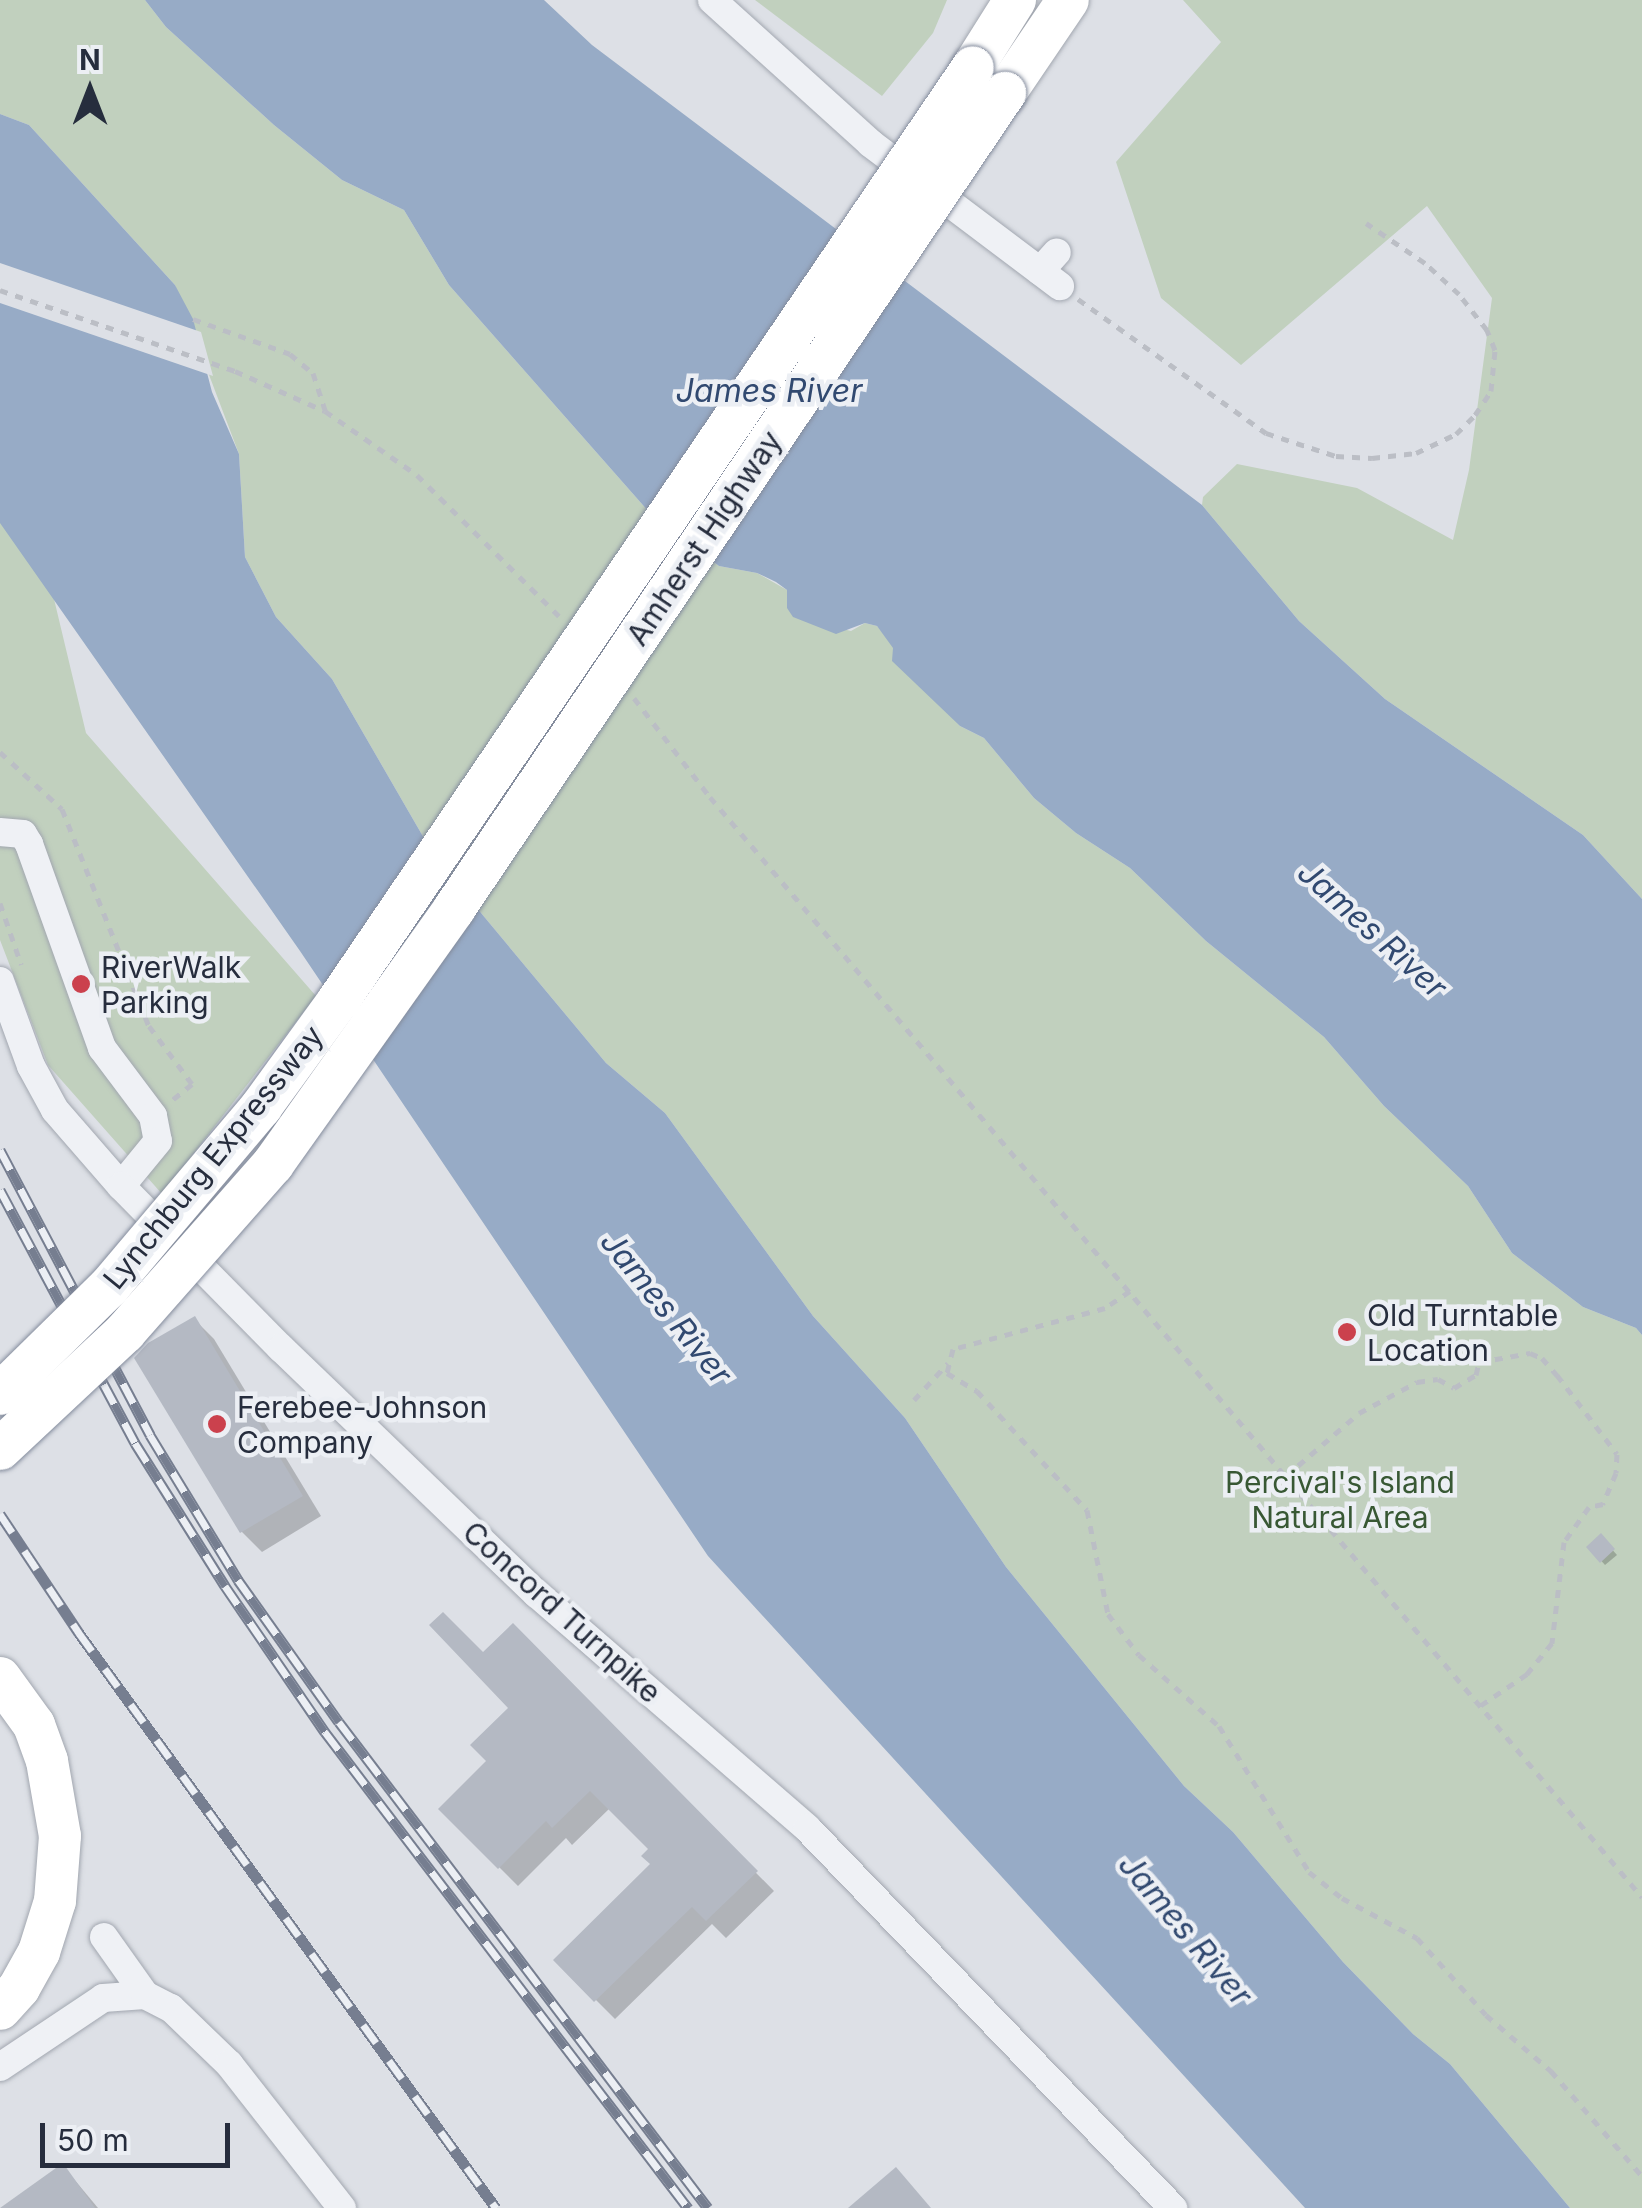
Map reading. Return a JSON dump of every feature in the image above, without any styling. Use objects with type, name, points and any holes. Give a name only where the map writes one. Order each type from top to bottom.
[{"type":"highway","name":"Amherst Highway","points":[[374,1026],[989,80],[1015,0]]},
{"type":"highway","name":"Amherst Highway","points":[[338,1001],[989,80],[1068,0]]},
{"type":"highway","name":"Lynchburg Expressway","points":[[0,1394],[109,1288],[184,1202],[338,1001]]},
{"type":"highway","name":"Lynchburg Expressway","points":[[0,1450],[126,1332],[188,1264],[273,1164],[374,1026]]},
{"type":"highway","points":[[0,1678],[34,1725],[48,1761],[60,1836],[55,1901],[39,1952],[20,1988],[0,2009]]},
{"type":"street","points":[[712,0],[870,143],[1052,270]]},
{"type":"street","points":[[0,832],[23,834],[29,844],[102,1048],[154,1116],[158,1141],[121,1186]]},
{"type":"street","name":"Concord Turnpike","points":[[14,981],[31,1066],[55,1110],[121,1186],[280,1348],[537,1594],[807,1828],[1172,2208]]},
{"type":"street","points":[[104,1937],[145,1995],[170,2008],[229,2064],[342,2208]]},
{"type":"street","points":[[0,2067],[103,1998],[145,1995]]},
{"type":"path","points":[[1052,270],[1266,433],[1336,456],[1372,458],[1416,453],[1456,434],[1475,415],[1491,391],[1495,350],[1488,330],[1459,294],[1425,262],[1366,223]]},
{"type":"path","points":[[0,290],[132,333],[288,393],[325,412],[417,475],[565,622]]},
{"type":"path","points":[[192,319],[290,354],[313,372],[325,412]]},
{"type":"path","points":[[633,697],[710,797],[1642,1898]]},
{"type":"path","points":[[0,752],[62,810],[149,1026],[192,1084],[154,1116]]},
{"type":"path","points":[[0,904],[14,981]]},
{"type":"path","points":[[1130,1291],[1104,1308],[953,1349],[947,1373],[977,1391],[1087,1510],[1108,1614],[1139,1654],[1219,1726],[1309,1872],[1342,1898],[1417,1938],[1486,2015],[1551,2071],[1642,2176]]},
{"type":"path","points":[[1286,1476],[1359,1413],[1417,1382],[1438,1379],[1454,1388],[1476,1374],[1479,1362],[1530,1353],[1542,1358],[1617,1454],[1616,1473],[1603,1504],[1590,1507],[1564,1542],[1552,1643],[1527,1674],[1480,1706]]},
{"type":"path","points":[[914,1400],[950,1361]]},
{"type":"green space","name":"Percival's Island Natural Area","points":[[0,0],[145,0],[166,27],[274,125],[342,180],[404,210],[449,285],[649,512],[719,566],[757,573],[787,590],[794,617],[851,631],[865,623],[877,626],[960,726],[984,738],[1034,798],[1076,833],[1130,868],[1206,941],[1324,1037],[1384,1106],[1468,1186],[1512,1253],[1583,1307],[1636,1328],[1642,1335],[1642,2208],[1570,2208],[1450,2064],[1413,2034],[1343,1962],[1233,1832],[1184,1786],[1006,1567],[905,1418],[813,1316],[665,1113],[606,1063],[436,859],[332,679],[276,617],[245,557],[239,454],[175,285],[29,125],[0,114]]},
{"type":"green space","points":[[755,0],[947,0],[933,33],[882,96]]},
{"type":"green space","points":[[1183,0],[1642,0],[1642,899],[1583,835],[1385,699],[1299,621],[1202,505],[1203,497],[1237,464],[1357,488],[1453,540],[1469,470],[1492,298],[1427,206],[1241,365],[1161,298],[1116,162],[1221,42]]},
{"type":"green space","points":[[0,464],[33,511],[86,733],[316,996],[162,1194],[48,1065],[0,940]]},
{"type":"water","name":"James River","points":[[145,0],[544,0],[592,45],[1202,505],[1299,621],[1385,699],[1583,835],[1642,899],[1642,1335],[1636,1328],[1583,1307],[1512,1253],[1468,1186],[1384,1106],[1324,1037],[1206,941],[1130,868],[1076,833],[1034,798],[984,738],[960,726],[892,661],[893,648],[877,626],[865,623],[836,634],[793,617],[787,608],[787,590],[757,573],[719,566],[649,512],[449,285],[404,210],[342,180],[274,125],[166,27]]},
{"type":"water","name":"James River","points":[[0,114],[29,125],[175,285],[193,319],[212,392],[239,454],[245,557],[276,617],[332,679],[436,859],[606,1063],[665,1113],[813,1316],[905,1418],[1006,1567],[1184,1786],[1233,1832],[1343,1962],[1413,2034],[1450,2064],[1570,2208],[1305,2208],[708,1556],[300,951],[0,523]]},
{"type":"pier","points":[[0,263],[201,332],[213,376],[0,303]]},
{"type":"building","name":"Ferebee-Johnson Company","points":[[195,1316],[303,1496],[240,1533],[134,1358],[148,1343]]},
{"type":"building","points":[[1601,1533],[1615,1549],[1600,1563],[1586,1547]]},
{"type":"building","points":[[443,1612],[483,1652],[513,1623],[758,1871],[706,1921],[692,1907],[594,2002],[553,1960],[650,1864],[641,1856],[648,1849],[590,1791],[552,1828],[546,1821],[498,1869],[438,1809],[486,1761],[470,1745],[508,1708],[429,1625]]},
{"type":"building","points":[[63,2163],[95,2208],[0,2208]]},
{"type":"building","points":[[896,2167],[931,2208],[848,2208]]},
{"type":"railway","points":[[0,1150],[150,1435],[238,1580],[339,1722],[708,2208]]},
{"type":"railway","points":[[0,1190],[135,1443],[225,1586],[325,1732],[688,2208]]},
{"type":"railway","points":[[0,1514],[79,1633],[496,2208]]},
{"type":"place","name":"RiverWalk Parking","points":[[81,984]]},
{"type":"place","name":"Old Turntable Location","points":[[1347,1332]]},
{"type":"place","name":"Ferebee-Johnson Company","points":[[217,1424]]}]
